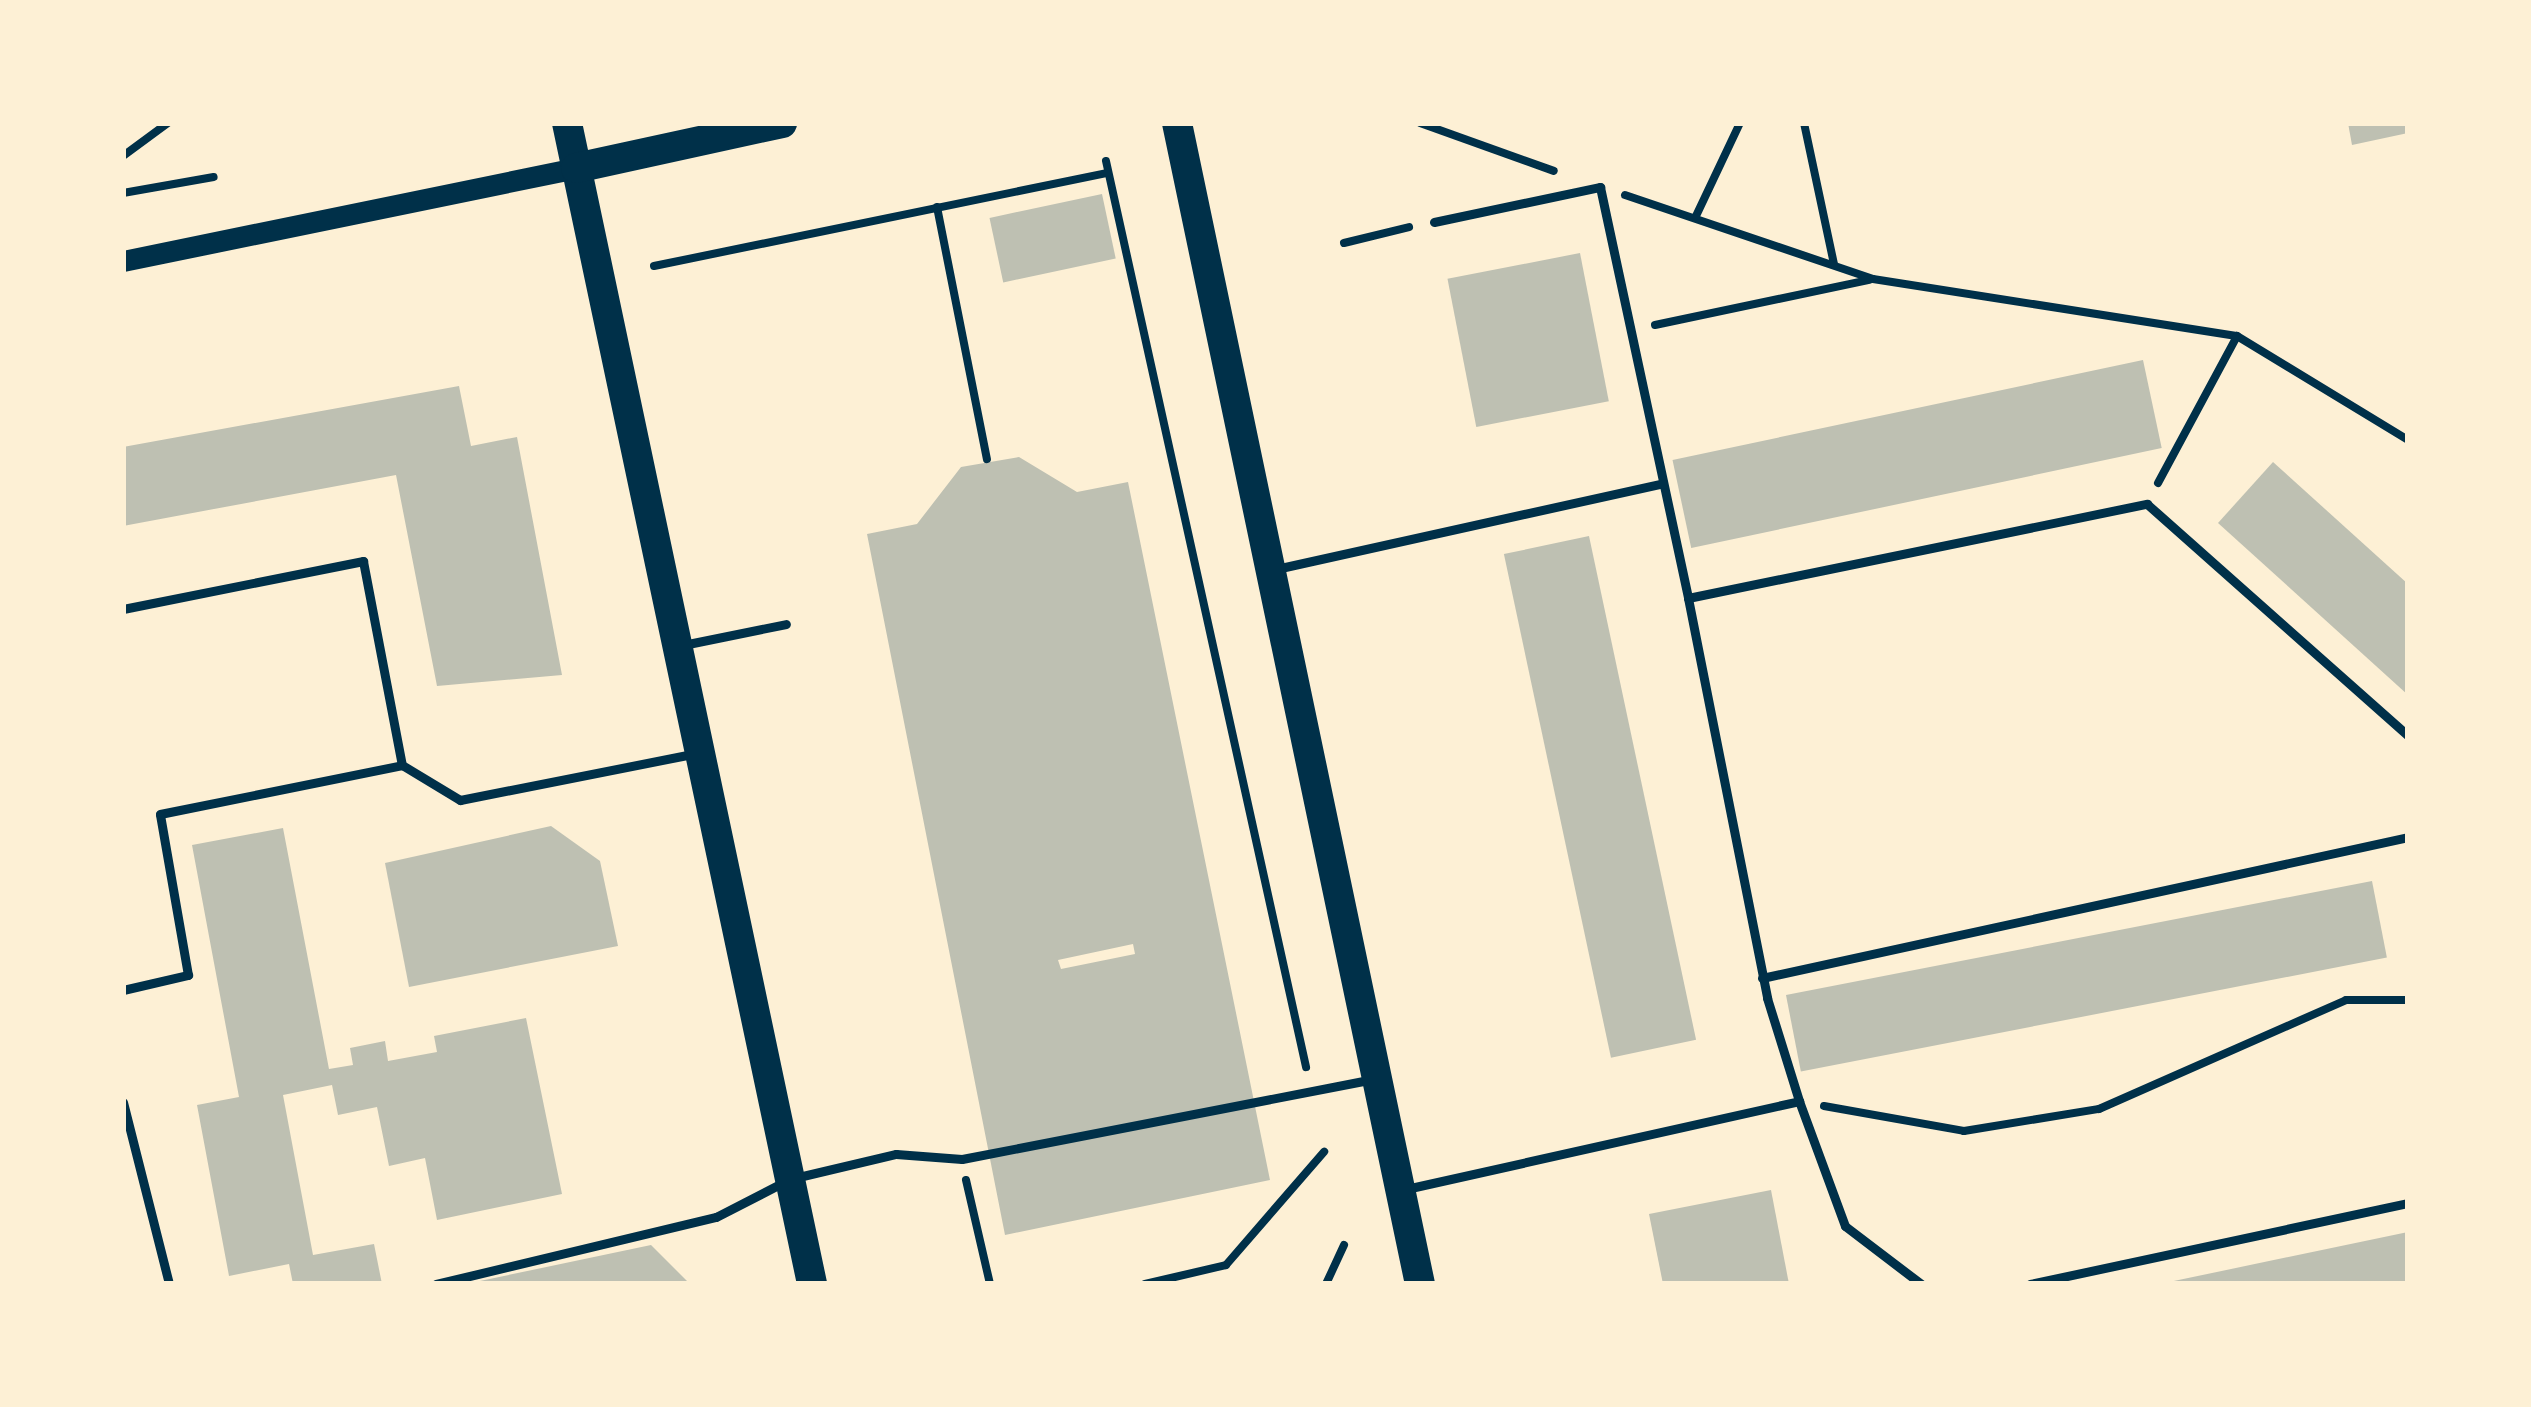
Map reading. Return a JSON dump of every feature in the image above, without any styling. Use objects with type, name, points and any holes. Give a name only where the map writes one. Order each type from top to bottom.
[{"type":"main road","points":[[567,123],[812,1284]]},
{"type":"main road","points":[[576,167],[679,134],[782,123]]},
{"type":"main road","points":[[1177,123],[1420,1284]]},
{"type":"street","points":[[123,261],[576,167]]},
{"type":"lane","points":[[1434,222],[1600,187],[1688,598],[1762,978],[1799,1101],[1845,1226],[1921,1284]]},
{"type":"lane","points":[[1271,570],[1663,483]]},
{"type":"lane","points":[[1688,598],[2147,504],[2408,736]]},
{"type":"lane","points":[[123,609],[363,561],[402,765]]},
{"type":"lane","points":[[677,646],[786,624]]},
{"type":"lane","points":[[123,990],[188,975],[160,814],[402,765],[460,800],[700,753]]},
{"type":"lane","points":[[1762,978],[2408,836]]},
{"type":"lane","points":[[436,1284],[716,1217],[790,1179],[896,1154],[962,1159],[1378,1078]]},
{"type":"lane","points":[[1401,1190],[1799,1101]]},
{"type":"lane","points":[[123,1102],[169,1284]]},
{"type":"lane","points":[[2030,1284],[2408,1204]]},
{"type":"path","points":[[123,156],[168,123]]},
{"type":"path","points":[[1420,123],[1874,279],[2237,336],[2408,440]]},
{"type":"path","points":[[1696,217],[1740,123]]},
{"type":"path","points":[[1804,123],[1834,265]]},
{"type":"path","points":[[1106,161],[1312,1092]]},
{"type":"path","points":[[654,266],[1108,172]]},
{"type":"path","points":[[123,193],[214,177]]},
{"type":"path","points":[[937,207],[987,459]]},
{"type":"path","points":[[1344,242],[1434,222]]},
{"type":"path","points":[[1630,330],[1874,279]]},
{"type":"path","points":[[2147,504],[2237,336]]},
{"type":"path","points":[[1799,1101],[1964,1131],[2099,1109],[2346,1000],[2408,1000]]},
{"type":"path","points":[[1145,1284],[1226,1265],[1324,1153]]},
{"type":"path","points":[[962,1159],[990,1284]]},
{"type":"path","points":[[1326,1284],[1344,1245]]},
{"type":"building","points":[[2348,123],[2408,123],[2408,133],[2352,145]]},
{"type":"building","points":[[1102,194],[1116,259],[1003,282],[990,218]]},
{"type":"building","points":[[1580,253],[1609,401],[1476,427],[1447,279]]},
{"type":"building","points":[[2143,360],[2162,448],[1691,548],[1673,460]]},
{"type":"building","points":[[459,386],[471,446],[517,437],[562,675],[437,686],[396,475],[123,526],[123,447]]},
{"type":"building","points":[[1019,457],[1077,492],[1128,482],[1270,1180],[1005,1235],[867,534],[917,524],[961,467]],"holes":[[[1133,944],[1135,954],[1061,969],[1058,960]]]},
{"type":"building","points":[[2273,462],[2408,584],[2408,695],[2218,523]]},
{"type":"building","points":[[1589,536],[1696,1040],[1611,1058],[1504,554]]},
{"type":"building","points":[[551,826],[600,861],[618,946],[409,987],[385,863]]},
{"type":"building","points":[[283,828],[329,1069],[353,1065],[350,1048],[385,1041],[388,1061],[437,1052],[434,1036],[526,1018],[562,1194],[437,1220],[425,1158],[389,1166],[377,1107],[338,1115],[332,1085],[283,1095],[313,1255],[374,1244],[382,1284],[293,1284],[289,1264],[229,1276],[197,1105],[239,1097],[192,845]]},
{"type":"building","points":[[2372,881],[2387,958],[1801,1071],[1786,995]]},
{"type":"building","points":[[1771,1190],[1789,1284],[1663,1284],[1649,1214]]},
{"type":"building","points":[[2408,1232],[2408,1284],[2169,1284],[2169,1282]]},
{"type":"building","points":[[651,1245],[690,1284],[475,1284],[475,1282]]}]
